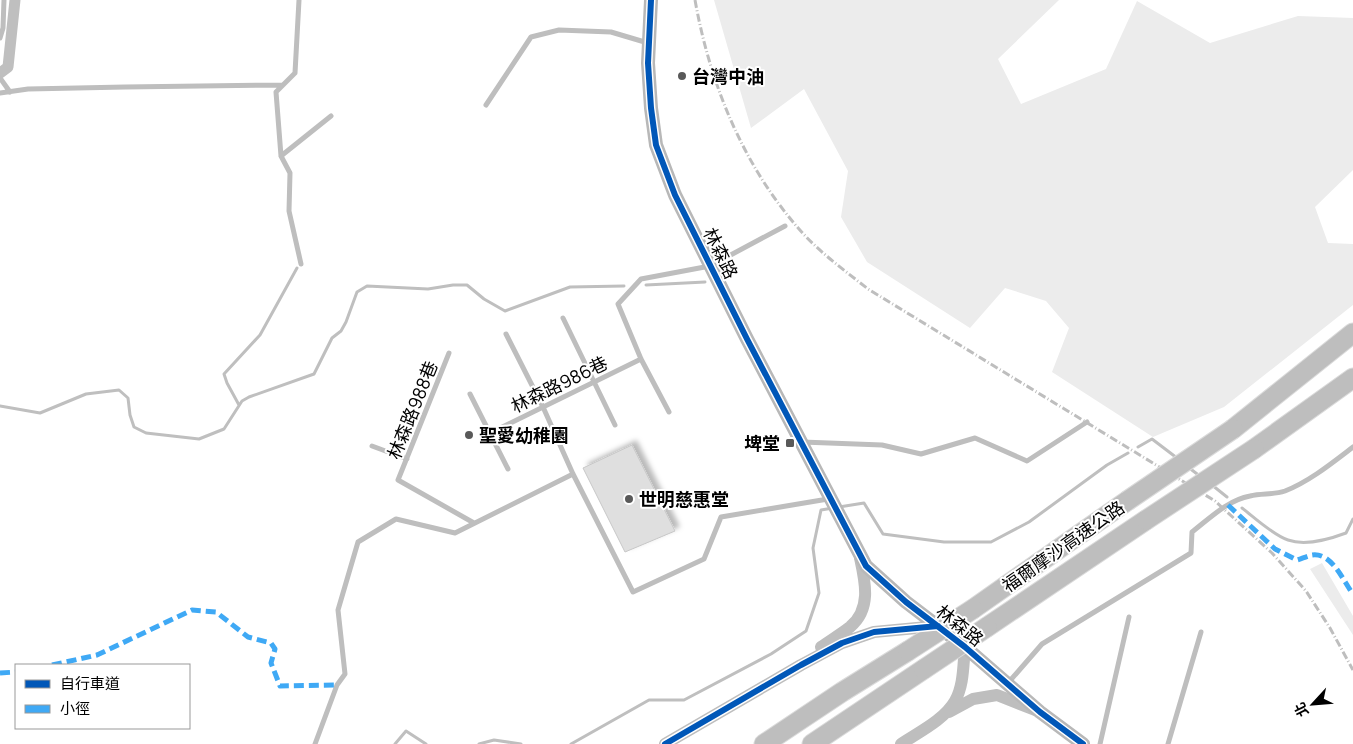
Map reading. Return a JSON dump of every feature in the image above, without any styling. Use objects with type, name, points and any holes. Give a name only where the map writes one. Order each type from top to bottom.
[{"type":"highway","name":"福爾摩沙高速公路","points":[[764,744],[973,608],[1233,430],[1353,333]]},
{"type":"highway","name":"福爾摩沙高速公路","points":[[812,744],[1254,449],[1353,378]]},
{"type":"highway","points":[[750,744],[842,692]]},
{"type":"main road","name":"林森路","points":[[651,0],[648,72],[656,145],[675,195],[710,266],[866,566],[906,602],[1082,744]]},
{"type":"street","points":[[801,665],[812,653],[852,626],[865,607],[865,582],[859,553]]},
{"type":"street","points":[[665,744],[842,643],[874,632],[938,626]]},
{"type":"street","points":[[943,716],[955,700],[962,676],[965,648]]},
{"type":"street","points":[[901,744],[943,716],[973,700],[996,695],[1040,712]]},
{"type":"lane","points":[[0,38],[3,28],[4,0]]},
{"type":"lane","points":[[299,0],[294,73],[276,92],[281,156],[290,173],[289,211],[301,264]]},
{"type":"lane","points":[[486,105],[531,37],[559,30],[611,32],[649,43]]},
{"type":"lane","points":[[0,78],[10,92]]},
{"type":"lane","points":[[0,93],[28,89],[125,86],[283,85]]},
{"type":"lane","points":[[281,156],[331,116]]},
{"type":"lane","points":[[669,412],[641,359],[618,304],[641,279],[710,266],[785,226]]},
{"type":"lane","points":[[563,318],[615,425]]},
{"type":"lane","points":[[506,334],[573,474],[634,592],[704,559],[721,517],[834,504]]},
{"type":"lane","name":"林森路988巷","points":[[450,353],[398,480],[474,523]]},
{"type":"lane","name":"林森路986巷","points":[[490,433],[641,359]]},
{"type":"lane","points":[[470,394],[508,469]]},
{"type":"lane","points":[[802,442],[882,444],[922,454],[975,438],[1027,462],[1087,422]]},
{"type":"lane","points":[[372,446],[407,459]]},
{"type":"lane","points":[[1007,684],[1042,644],[1191,553],[1192,532],[1222,508],[1250,496],[1268,495],[1285,490],[1322,471],[1353,447]]},
{"type":"lane","points":[[315,744],[336,684],[345,674],[338,610],[358,542],[396,519],[456,533],[573,474]]},
{"type":"lane","points":[[1100,744],[1129,617]]},
{"type":"lane","points":[[1168,744],[1201,632]]},
{"type":"shaded area","points":[[714,0],[1059,0],[998,59],[1021,104],[1106,69],[1137,1],[1210,43],[1298,16],[1353,18],[1353,170],[1315,207],[1328,243],[1353,244],[1353,305],[1224,407],[1153,437],[1052,372],[1069,328],[1046,301],[1005,288],[970,328],[867,262],[841,217],[848,171],[804,89],[751,128]]},
{"type":"shaded area","points":[[1322,563],[1353,616],[1353,635],[1310,569]]},
{"type":"building","name":"世明慈惠堂","points":[[632,445],[675,531],[625,552],[583,468]]},
{"type":"waterway","points":[[0,73],[8,67],[15,0]]},
{"type":"waterway","points":[[239,405],[224,374],[260,335],[297,268]]},
{"type":"waterway","points":[[646,285],[705,282]]},
{"type":"waterway","points":[[0,406],[40,413],[86,394],[119,390],[128,398],[134,427],[146,433],[199,439],[224,429],[242,401],[249,397],[314,374],[332,338],[341,331],[346,322],[357,292],[367,286],[428,289],[467,285],[484,299],[505,311],[570,287],[624,286]]},
{"type":"waterway","points":[[1138,447],[1152,439],[1177,458]]},
{"type":"waterway","points":[[839,507],[864,503],[883,534],[944,542],[991,542],[1029,522],[1107,465],[1128,453]]},
{"type":"waterway","points":[[1188,467],[1201,477]]},
{"type":"waterway","points":[[1212,485],[1227,497]]},
{"type":"waterway","points":[[571,744],[649,700],[684,700],[771,654],[806,631],[819,593],[813,548],[821,510],[833,508]]},
{"type":"waterway","points":[[1242,508],[1276,534],[1295,542],[1317,541],[1346,533],[1353,519]]},
{"type":"waterway","points":[[395,744],[406,731],[426,744]]},
{"type":"waterway","points":[[479,744],[494,740],[521,744]]},
{"type":"railway","points":[[695,0],[710,62],[720,92],[745,151],[761,178],[799,229],[832,260],[868,289],[1215,501],[1272,553],[1306,591],[1330,628],[1353,670]]},
{"type":"marked path","points":[[1228,505],[1275,549],[1297,560],[1312,555],[1319,555],[1325,558],[1336,568],[1353,594]]},
{"type":"marked path","points":[[56,664],[97,655],[192,610],[216,612],[248,637],[271,643],[275,649],[271,663],[280,686],[337,685]]},
{"type":"marked path","points":[[0,673],[15,672]]},
{"type":"cycle path","points":[[651,0],[648,63],[656,145],[675,195],[747,339],[866,566],[906,602],[965,647],[1040,712],[1083,744]]},
{"type":"cycle path","points":[[665,744],[842,643],[874,632],[938,626]]},
{"type":"place","name":"台灣中油","points":[[682,76]]},
{"type":"place","name":"聖愛幼稚園","points":[[469,435]]},
{"type":"place","name":"埤堂","points":[[790,443]]},
{"type":"place","name":"世明慈惠堂","points":[[629,499]]}]
